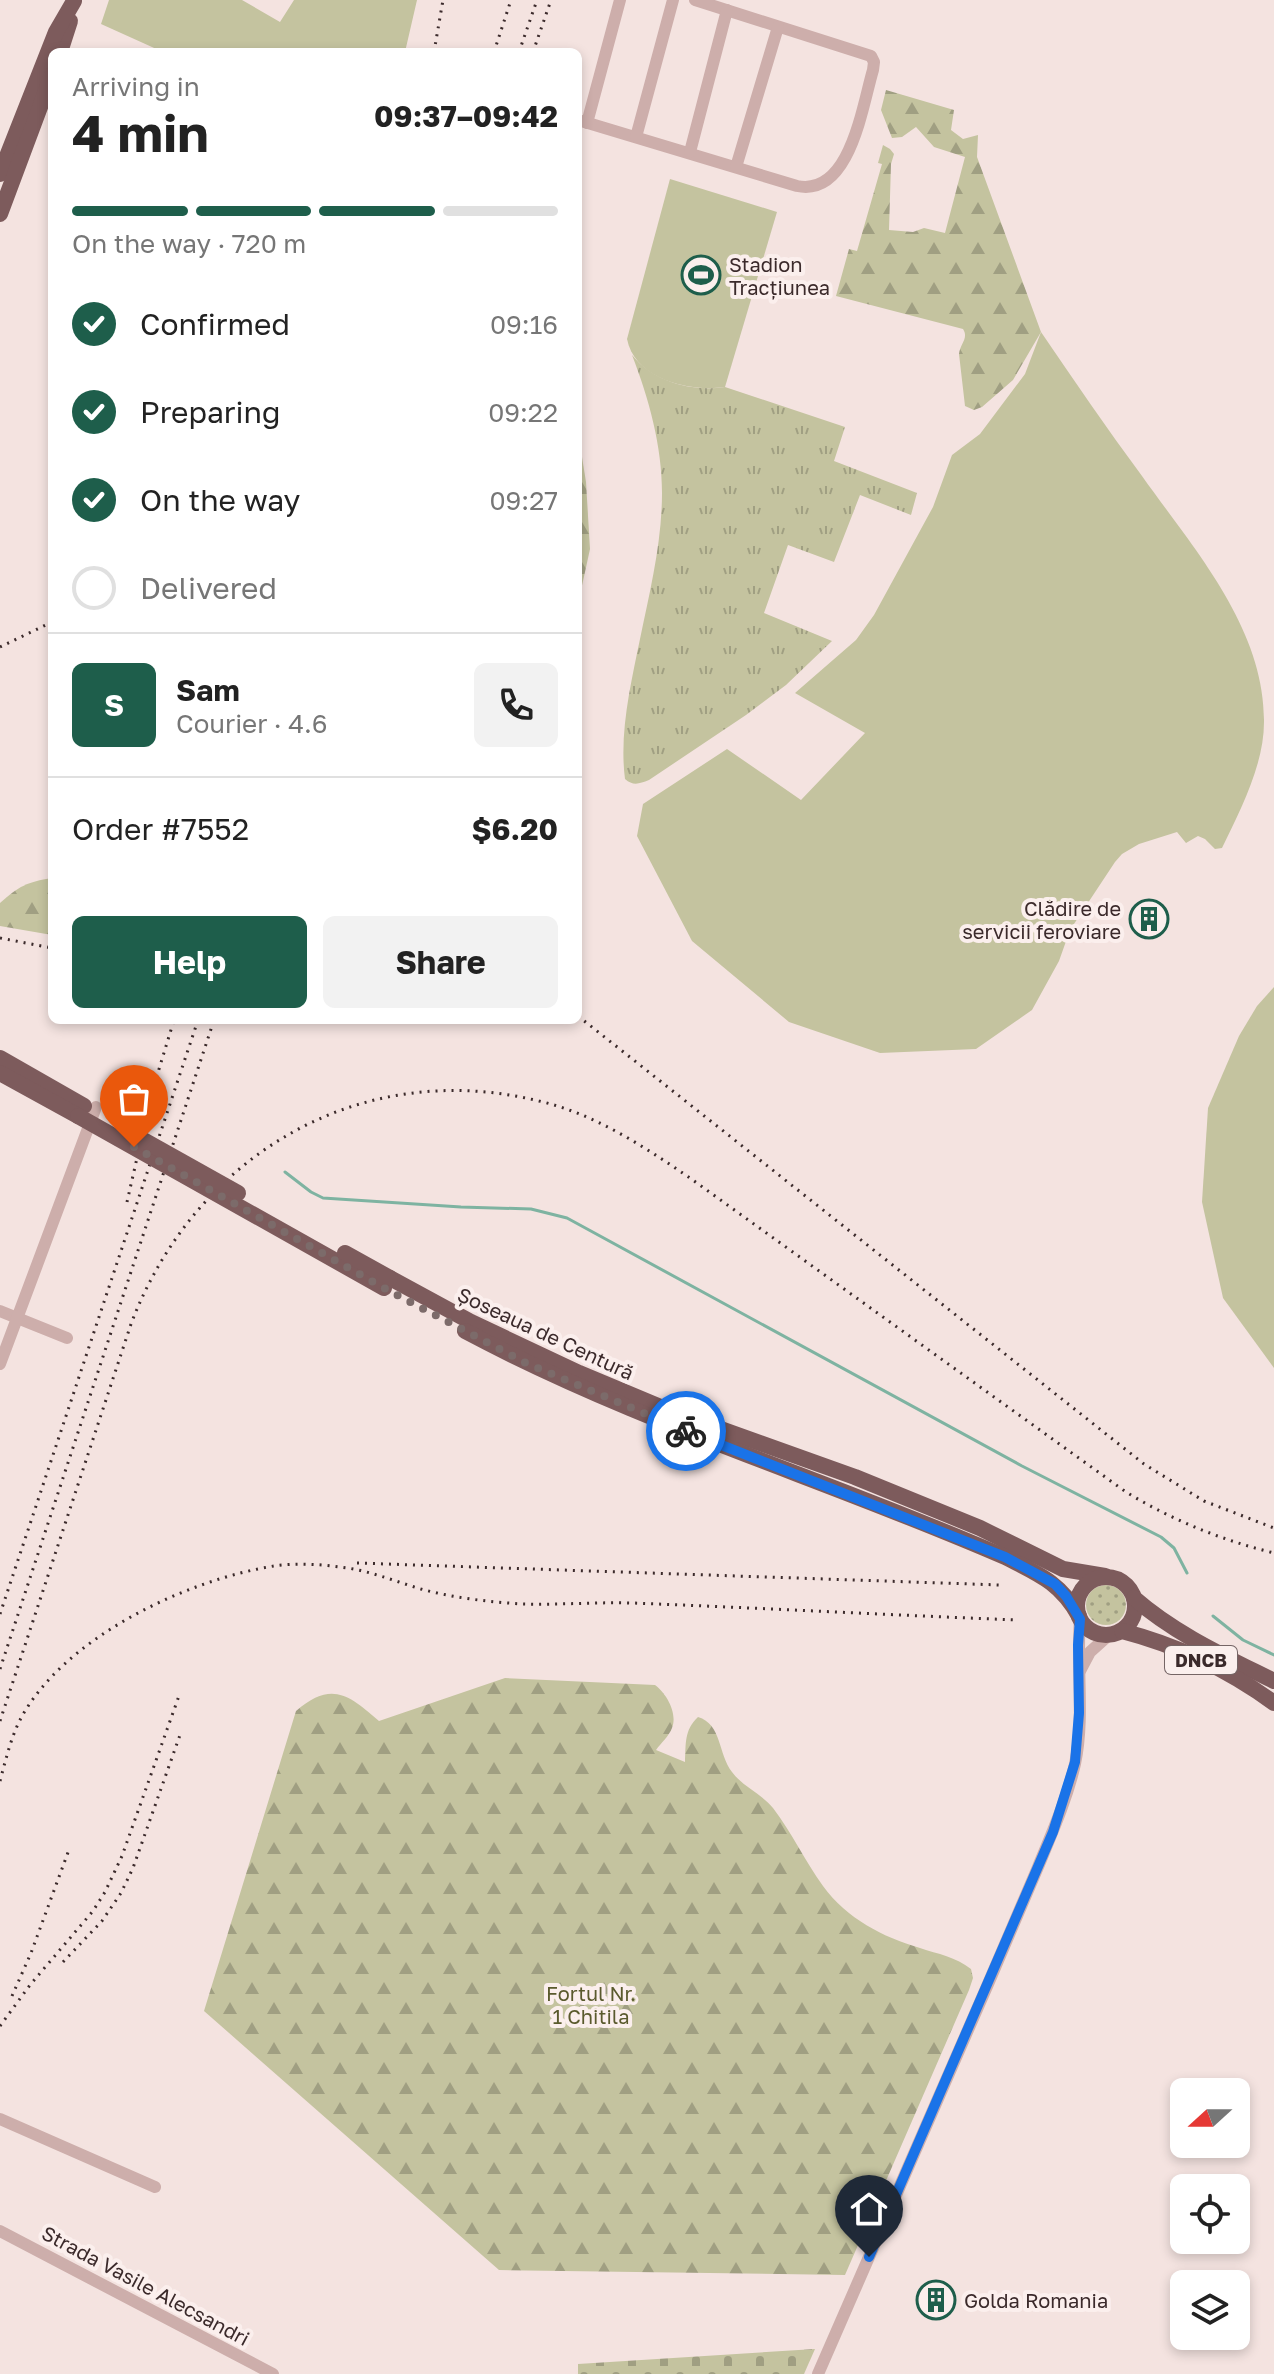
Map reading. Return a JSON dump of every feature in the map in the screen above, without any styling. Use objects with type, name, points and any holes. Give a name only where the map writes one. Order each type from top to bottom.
[{"type":"main road","points":[[61,48],[75,1]]},
{"type":"main road","points":[[49,48],[75,1]]},
{"type":"main road","points":[[0,174],[4,155],[48,51]]},
{"type":"main road","points":[[0,214],[48,86]]},
{"type":"main road","points":[[0,1045],[41,1088]]},
{"type":"main road","name":"Șoseaua de Centură","points":[[0,1058],[41,1088]]},
{"type":"main road","name":"Șoseaua de Centură","points":[[0,1073],[41,1088],[86,1110],[526,1363],[1005,1557],[1055,1584],[1089,1629],[1161,1643],[1214,1666],[1274,1703]]},
{"type":"main road","points":[[0,1080],[41,1088]]},
{"type":"main road","name":"Șoseaua de Centură","points":[[387,1283],[665,1409],[855,1477],[980,1528],[1063,1569],[1121,1581],[1128,1586],[1134,1598],[1154,1615],[1186,1636],[1274,1681]]},
{"type":"main road","points":[[1080,1617],[1078,1598],[1082,1589],[1096,1578],[1105,1576]]},
{"type":"main road","points":[[1116,1632],[1132,1620],[1134,1598]]},
{"type":"street","points":[[620,0],[582,122],[806,188],[834,176],[849,153],[873,70],[873,59],[869,53],[695,0]]},
{"type":"street","points":[[636,137],[673,0]]},
{"type":"street","points":[[690,152],[727,10]]},
{"type":"street","points":[[736,167],[778,27]]},
{"type":"street","points":[[0,1364],[86,1110]]},
{"type":"street","points":[[0,1311],[67,1338]]},
{"type":"street","points":[[818,2374],[1053,1832],[1075,1762],[1080,1617]]},
{"type":"street","points":[[1080,1671],[1090,1652],[1116,1632]]},
{"type":"street","points":[[0,2119],[155,2187]]},
{"type":"street","name":"Strada Vasile Alecsandri","points":[[0,2231],[273,2374]]},
{"type":"green space","points":[[109,0],[242,0],[280,22],[294,0],[417,0],[406,48],[154,48],[101,24]]},
{"type":"green space","points":[[886,90],[954,110],[951,130],[963,139],[978,135],[977,157],[1041,332],[1013,380],[982,407],[974,410],[965,406],[959,354],[965,338],[963,329],[836,296],[849,249],[857,251],[882,164],[878,163],[883,145],[894,154],[889,230],[913,232],[924,228],[945,233],[965,157],[934,147],[916,127],[902,137],[892,138],[881,110]]},
{"type":"green space","name":"Stadion Tracțiunea","points":[[670,179],[777,212],[725,387],[681,385],[652,374],[632,353],[627,339]]},
{"type":"green space","points":[[1041,332],[1203,561],[1239,622],[1253,654],[1261,687],[1264,722],[1260,755],[1250,787],[1222,848],[1215,849],[1198,836],[1186,843],[1177,832],[1139,844],[1122,854],[1070,930],[1059,961],[1032,1010],[976,1049],[880,1053],[789,1022],[692,941],[637,836],[643,804],[727,749],[801,800],[865,733],[795,693],[856,640],[874,615],[933,507],[952,455],[980,434],[1025,374]]},
{"type":"green space","points":[[632,355],[651,372],[674,383],[700,388],[725,387],[845,427],[834,461],[917,493],[911,515],[860,495],[834,562],[788,545],[764,613],[832,641],[786,685],[746,715],[649,780],[636,784],[625,779],[625,726],[655,566],[662,493],[660,458],[653,423]]},
{"type":"green space","points":[[582,457],[586,482],[590,549],[582,586]]},
{"type":"green space","points":[[48,879],[48,934],[0,926],[0,903],[13,892]]},
{"type":"green space","points":[[1274,987],[1274,1368],[1223,1298],[1202,1202],[1208,1108],[1239,1036],[1257,1006]]},
{"type":"green space","points":[[1106,1585],[1120,1591],[1126,1605],[1120,1619],[1106,1625],[1092,1619],[1086,1605],[1092,1591]]},
{"type":"green space","name":"Fortul Nr. 1 Chitila","points":[[505,1678],[655,1685],[667,1698],[673,1716],[671,1731],[656,1750],[685,1762],[690,1727],[698,1717],[706,1721],[716,1733],[732,1772],[773,1808],[823,1886],[843,1908],[879,1932],[953,1959],[971,1969],[973,1978],[969,1990],[845,2275],[499,2270],[204,2011],[296,1711],[319,1696],[339,1695],[358,1704],[379,1721]]},
{"type":"green space","points":[[815,2349],[804,2374],[578,2374],[578,2364]]},
{"type":"waterway","points":[[285,1172],[323,1198],[531,1209],[567,1218],[1022,1466],[1161,1537],[1174,1548],[1187,1573]]},
{"type":"waterway","points":[[1213,1616],[1243,1640],[1274,1655]]},
{"type":"railway","points":[[435,48],[443,0]]},
{"type":"railway","points":[[495,48],[511,0]]},
{"type":"railway","points":[[520,48],[537,0]]},
{"type":"railway","points":[[534,48],[551,0]]},
{"type":"railway","points":[[0,647],[48,624]]},
{"type":"railway","points":[[0,938],[48,947]]},
{"type":"railway","points":[[582,1019],[1144,1464],[1204,1501],[1274,1528]]},
{"type":"railway","points":[[127,1202],[152,1092],[173,1024]]},
{"type":"railway","points":[[0,1614],[197,1024]]},
{"type":"railway","points":[[0,1669],[213,1024]]},
{"type":"railway","points":[[0,1721],[131,1324],[160,1264],[197,1212],[241,1168],[292,1133],[348,1108],[409,1094],[473,1091],[539,1101],[580,1114],[618,1132],[690,1178],[1126,1492],[1197,1528],[1274,1553]]},
{"type":"railway","points":[[357,1563],[1000,1585]]},
{"type":"railway","points":[[0,1781],[21,1718],[41,1689],[67,1662],[97,1638],[167,1599],[204,1584],[274,1566],[307,1564],[350,1568],[433,1592],[510,1603],[632,1603],[1018,1620]]},
{"type":"railway","points":[[0,2026],[105,1892],[122,1856],[180,1693]]},
{"type":"railway","points":[[63,1962],[102,1921],[121,1893],[133,1868],[180,1735]]},
{"type":"railway","points":[[12,1996],[70,1847]]},
{"type":"way so far","points":[[134,1147],[384,1288],[526,1363],[686,1431]]},
{"type":"place","name":"Stadion Tracțiunea","points":[[701,275]]},
{"type":"place","name":"Clădire de servicii feroviare","points":[[1149,919]]},
{"type":"place","name":"Golda Romania","points":[[936,2300]]},
{"type":"route","points":[[686,1431],[1005,1557],[1055,1584],[1072,1603],[1080,1619],[1078,1737],[1068,1790],[1053,1832],[869,2257]]}]
